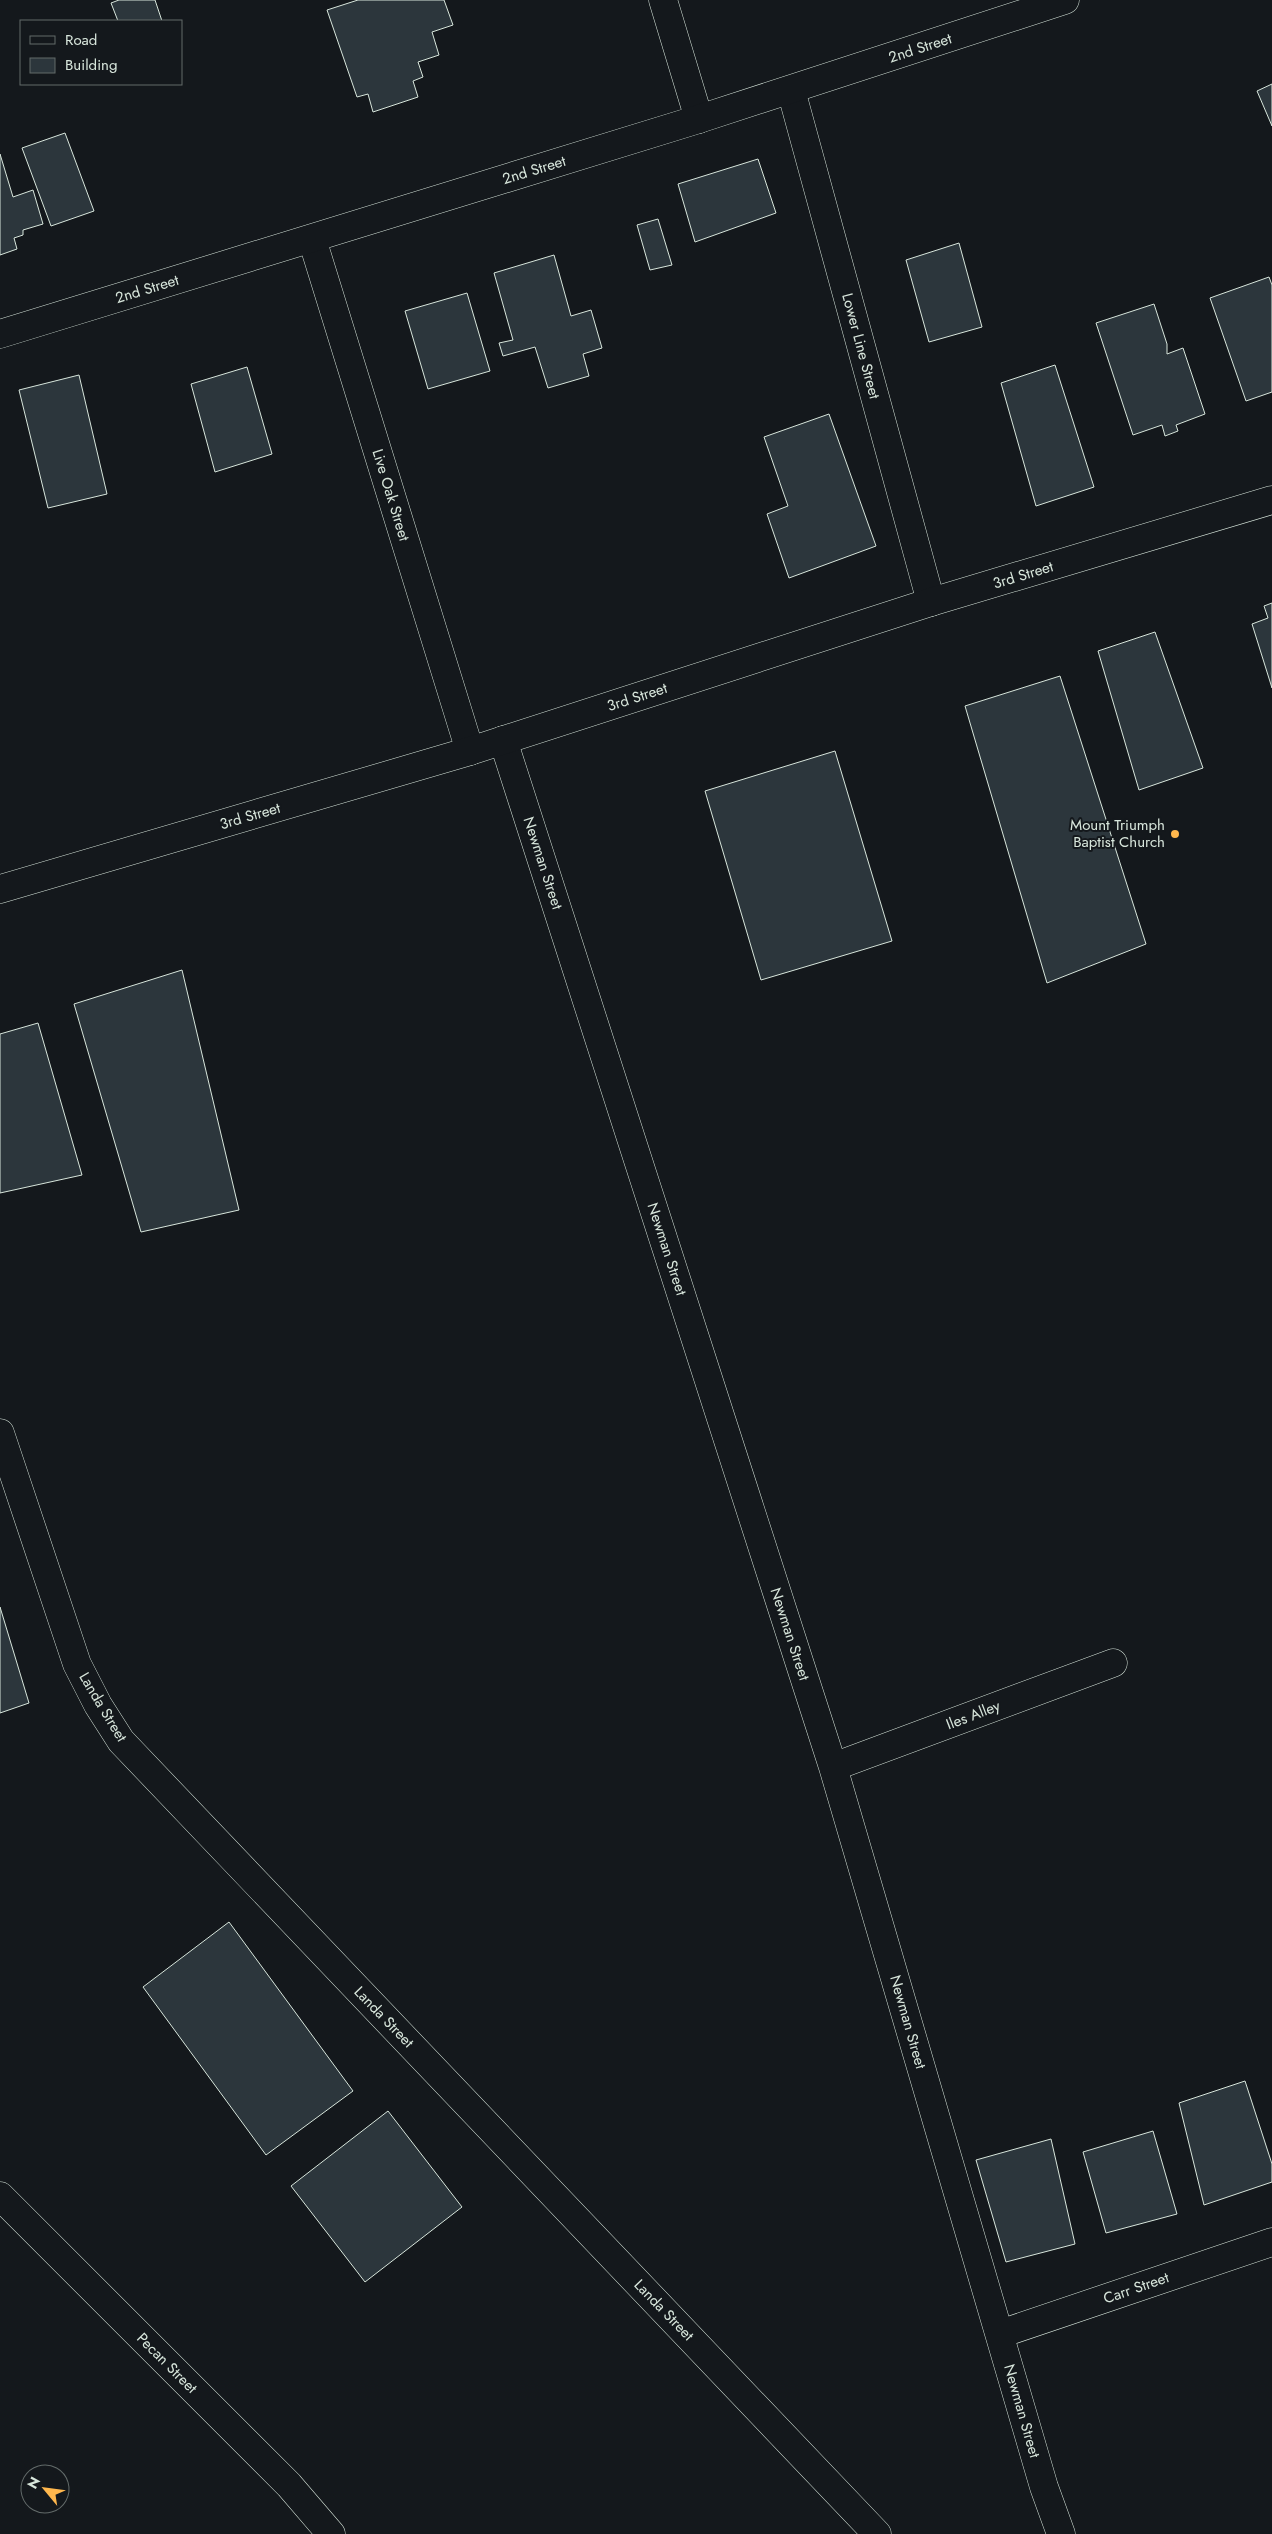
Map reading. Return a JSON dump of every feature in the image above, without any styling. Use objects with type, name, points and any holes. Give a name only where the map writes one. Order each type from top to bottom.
[{"type":"street","points":[[663,0],[698,119]]},
{"type":"street","name":"2nd Street","points":[[0,334],[791,90],[1065,0]]},
{"type":"street","name":"Lower Line Street","points":[[791,90],[931,602]]},
{"type":"street","name":"Live Oak Street","points":[[312,239],[470,751]]},
{"type":"street","name":"3rd Street","points":[[0,889],[470,751],[931,602],[1272,500]]},
{"type":"street","name":"Newman Street","points":[[503,740],[833,1768],[1044,2487],[1061,2534]]},
{"type":"street","name":"Landa Street","points":[[0,1433],[77,1664],[98,1705],[122,1742],[877,2534]]},
{"type":"street","name":"Iles Alley","points":[[833,1768],[1113,1663]]},
{"type":"street","name":"Pecan Street","points":[[0,2196],[289,2485],[331,2534]]},
{"type":"street","name":"Carr Street","points":[[1000,2334],[1272,2242]]},
{"type":"building","points":[[119,0],[155,0],[162,20],[118,20],[111,3]]},
{"type":"building","points":[[358,0],[444,0],[453,25],[432,32],[439,55],[418,62],[423,77],[413,81],[418,97],[373,112],[368,94],[357,97],[327,10]]},
{"type":"building","points":[[1272,84],[1272,126],[1257,91]]},
{"type":"building","points":[[65,133],[94,211],[51,226],[22,148]]},
{"type":"building","points":[[0,154],[13,197],[33,190],[43,224],[23,230],[23,235],[14,238],[17,249],[0,255]]},
{"type":"building","points":[[758,159],[776,213],[695,242],[678,184]]},
{"type":"building","points":[[658,219],[672,265],[650,270],[637,225]]},
{"type":"building","points":[[959,243],[982,327],[929,342],[906,260]]},
{"type":"building","points":[[554,255],[571,316],[591,310],[602,348],[583,354],[589,376],[548,388],[535,347],[503,356],[499,343],[513,340],[494,273]]},
{"type":"building","points":[[1269,277],[1272,285],[1272,392],[1246,401],[1210,298]]},
{"type":"building","points":[[467,293],[490,371],[428,389],[405,311]]},
{"type":"building","points":[[1154,304],[1167,344],[1167,354],[1183,348],[1205,414],[1176,425],[1178,431],[1165,436],[1162,425],[1133,435],[1096,323]]},
{"type":"building","points":[[1055,365],[1094,487],[1036,506],[1001,383]]},
{"type":"building","points":[[247,367],[272,454],[215,472],[191,384]]},
{"type":"building","points":[[79,375],[107,494],[48,508],[19,390]]},
{"type":"building","points":[[829,414],[876,546],[789,578],[767,514],[788,506],[764,437]]},
{"type":"building","points":[[1272,603],[1272,688],[1252,624],[1268,618],[1264,606]]},
{"type":"building","points":[[1155,632],[1203,768],[1139,790],[1098,651]]},
{"type":"building","points":[[1060,676],[1146,944],[1047,983],[965,706]]},
{"type":"building","points":[[835,751],[892,941],[761,980],[705,791]]},
{"type":"building","points":[[182,970],[239,1210],[141,1232],[74,1004]]},
{"type":"building","points":[[38,1023],[82,1175],[0,1193],[0,1034]]},
{"type":"building","points":[[0,1607],[29,1703],[0,1713]]},
{"type":"building","points":[[229,1922],[353,2091],[266,2155],[143,1987]]},
{"type":"building","points":[[1245,2081],[1272,2164],[1272,2182],[1204,2205],[1179,2103]]},
{"type":"building","points":[[388,2111],[462,2207],[365,2282],[291,2186]]},
{"type":"building","points":[[1153,2131],[1177,2214],[1106,2233],[1083,2152]]},
{"type":"building","points":[[1051,2139],[1075,2244],[1006,2262],[976,2160]]},
{"type":"place","name":"Mount Triumph Baptist Church","points":[[1175,834]]}]
